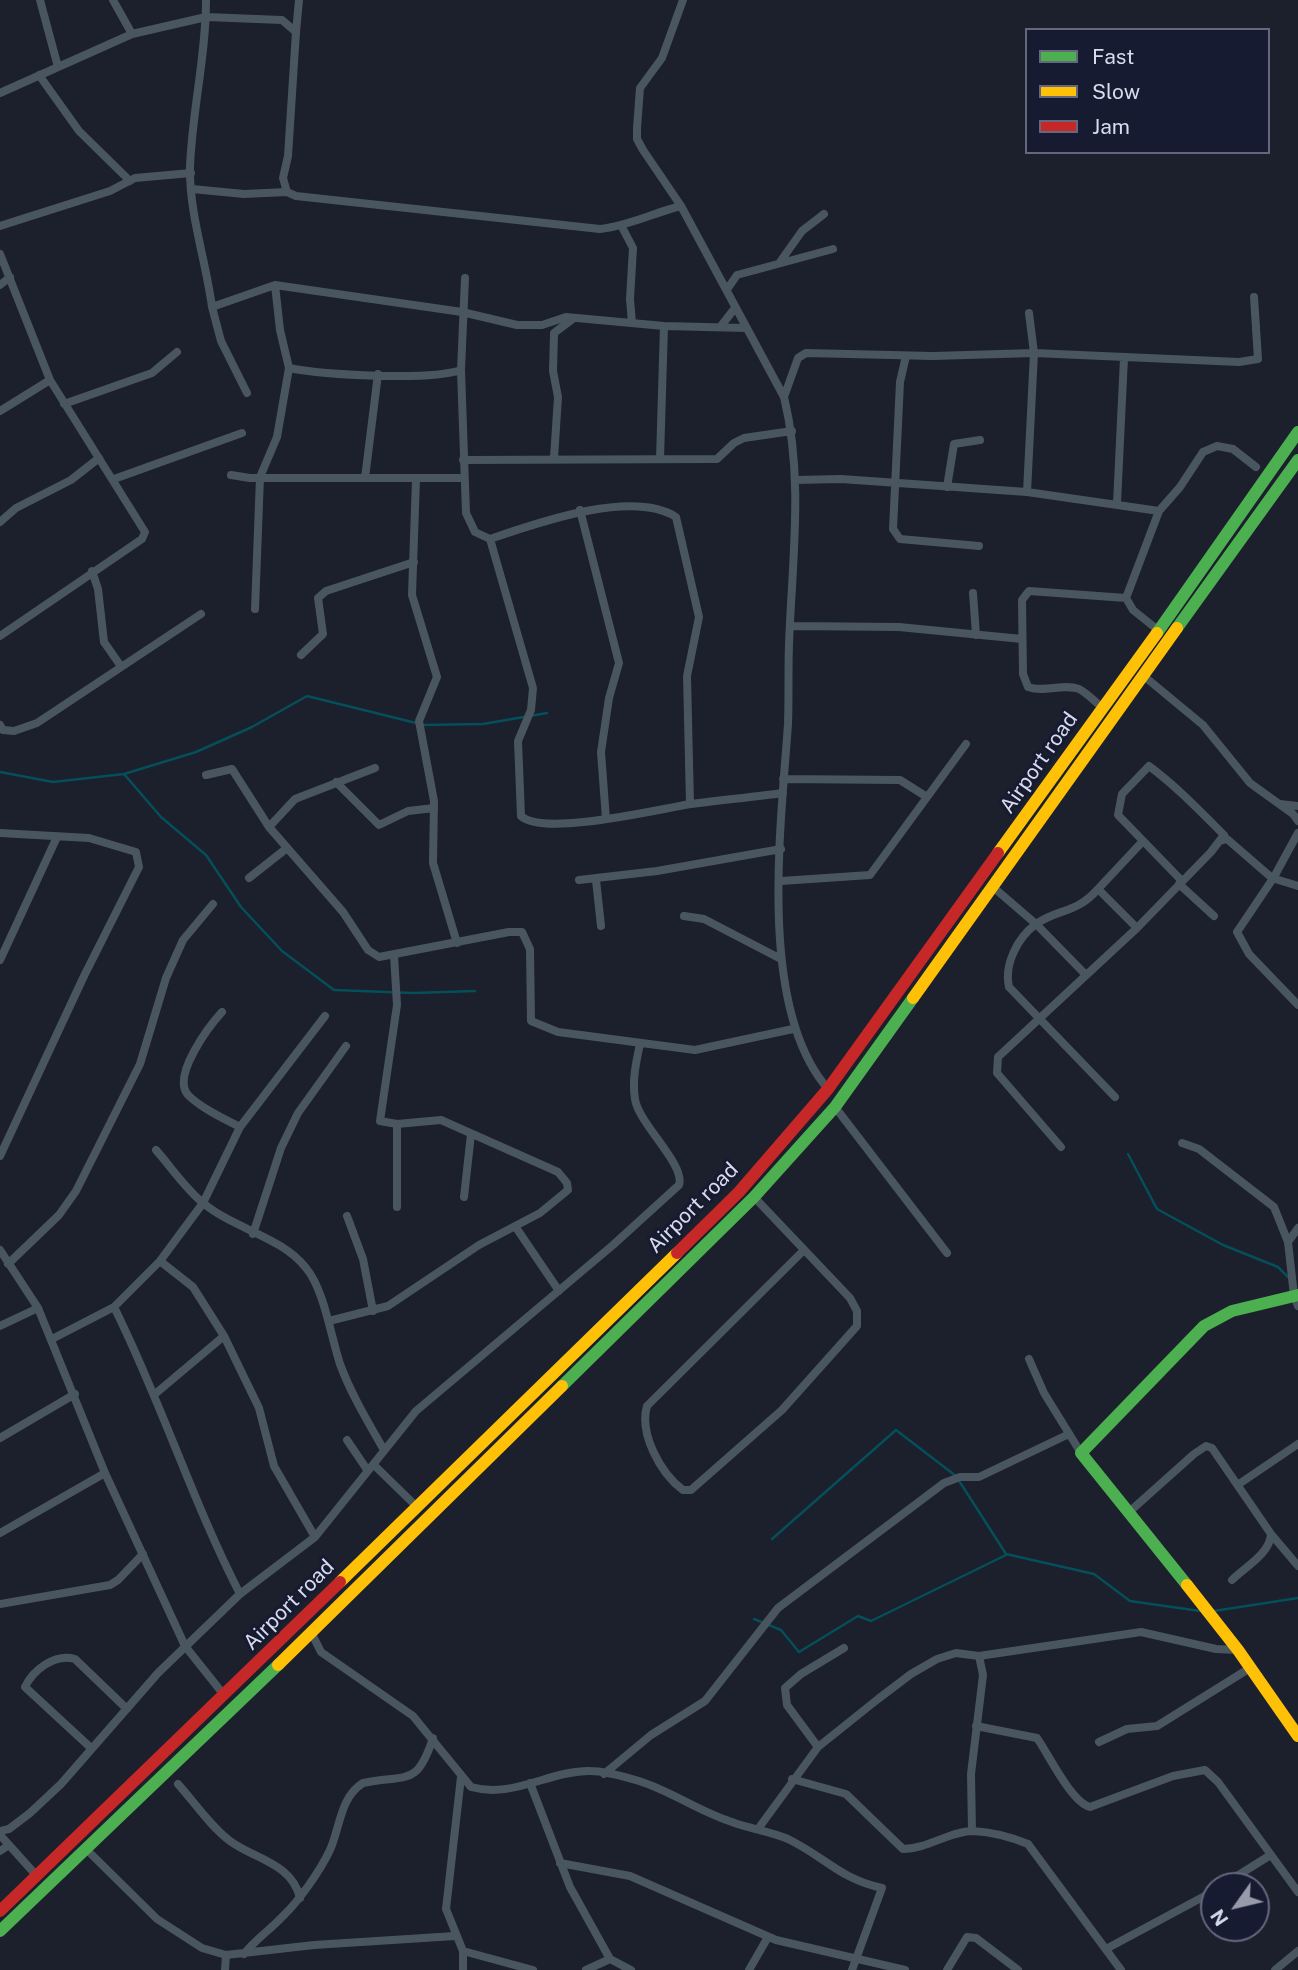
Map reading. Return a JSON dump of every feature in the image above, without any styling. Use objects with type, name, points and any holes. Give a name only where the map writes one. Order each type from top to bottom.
[{"type":"main road","name":"Airport road","points":[[0,1910],[134,1784],[738,1192],[828,1089],[1188,590],[1298,432]]},
{"type":"main road","name":"Airport road","points":[[0,1931],[145,1795],[754,1198],[835,1107],[1298,460]]},
{"type":"main road","points":[[1188,590],[1200,599]]},
{"type":"main road","points":[[925,955],[936,964]]},
{"type":"main road","points":[[1297,1299],[1232,1311],[1204,1326],[1081,1453],[1212,1616],[1298,1736]]},
{"type":"main road","points":[[555,1372],[566,1382]]},
{"type":"main road","points":[[134,1784],[145,1795]]},
{"type":"street","points":[[40,0],[58,67]]},
{"type":"street","points":[[114,0],[118,15],[132,34]]},
{"type":"street","points":[[205,0],[203,66],[194,110],[192,189],[212,307],[221,341],[247,393]]},
{"type":"street","points":[[287,192],[283,178],[290,143],[299,0]]},
{"type":"street","points":[[683,0],[662,58],[640,88],[637,139],[681,206],[728,288],[735,307],[784,397],[792,431],[795,480],[783,779],[781,959],[793,1029],[805,1057],[828,1089]]},
{"type":"street","points":[[0,93],[132,34],[206,17],[282,20],[291,25],[296,33]]},
{"type":"street","points":[[39,75],[79,131],[131,181]]},
{"type":"street","points":[[0,226],[65,207],[131,181],[191,173]]},
{"type":"street","points":[[192,189],[244,194],[287,192],[296,196],[600,229],[622,227],[647,214],[681,206]]},
{"type":"street","points":[[780,262],[802,231],[824,214]]},
{"type":"street","points":[[622,227],[633,248],[630,299],[632,323]]},
{"type":"street","points":[[728,288],[737,275],[833,249]]},
{"type":"street","points":[[0,254],[50,380],[114,479],[144,535],[59,598],[0,636]]},
{"type":"street","points":[[0,285],[10,277]]},
{"type":"street","points":[[465,278],[461,370],[463,460],[469,521],[475,532],[490,539],[580,510],[658,507],[676,517],[699,617],[687,676],[690,804]]},
{"type":"street","points":[[212,307],[275,285],[462,312],[517,325],[542,325],[574,318],[664,326],[746,328]]},
{"type":"street","points":[[255,609],[260,477],[277,437],[289,368],[279,330],[275,285]]},
{"type":"street","points":[[784,397],[802,355],[1034,353],[1239,362],[1258,359],[1254,297]]},
{"type":"street","points":[[721,326],[735,307]]},
{"type":"street","points":[[1027,492],[1034,353],[1030,313]]},
{"type":"street","points":[[554,458],[558,397],[554,371],[554,333],[574,318]]},
{"type":"street","points":[[660,459],[664,326]]},
{"type":"street","points":[[64,404],[152,373],[177,352]]},
{"type":"street","points":[[906,356],[900,383],[893,529],[900,539],[979,546]]},
{"type":"street","points":[[1116,503],[1124,358]]},
{"type":"street","points":[[289,368],[318,372],[430,377],[461,370]]},
{"type":"street","points":[[365,478],[378,374]]},
{"type":"street","points":[[0,411],[50,380]]},
{"type":"street","points":[[463,460],[717,459],[734,443],[744,438],[792,431]]},
{"type":"street","points":[[114,479],[242,433]]},
{"type":"street","points":[[947,487],[954,444],[980,440]]},
{"type":"street","points":[[1126,598],[1159,511],[1180,487],[1202,452],[1217,446],[1233,449],[1256,467]]},
{"type":"street","points":[[0,522],[16,508],[71,480],[99,458]]},
{"type":"street","points":[[231,474],[260,477],[464,478]]},
{"type":"street","points":[[416,479],[412,595],[437,677],[419,720],[433,808],[433,863],[457,943]]},
{"type":"street","points":[[795,480],[896,482],[1027,492],[1159,511]]},
{"type":"street","points":[[580,510],[619,663],[611,691],[601,752],[606,819]]},
{"type":"street","points":[[490,539],[513,608],[533,688],[531,710],[518,741],[521,816],[532,824],[606,819],[690,804],[783,793]]},
{"type":"street","points":[[301,655],[323,634],[318,598],[326,592],[414,562]]},
{"type":"street","points":[[92,571],[99,589],[104,642],[120,665]]},
{"type":"street","points":[[1102,707],[1080,690],[1065,687],[1038,690],[1028,687],[1023,674],[1021,600],[1028,591],[1126,598]]},
{"type":"street","points":[[973,593],[976,635]]},
{"type":"street","points":[[1126,598],[1133,610],[1158,630]]},
{"type":"street","points":[[0,725],[3,730],[14,732],[37,723],[120,665],[201,614]]},
{"type":"street","points":[[791,626],[899,627],[1022,639]]},
{"type":"street","points":[[1145,677],[1203,725],[1250,783],[1293,814],[1298,821]]},
{"type":"street","points":[[781,881],[870,875],[966,744]]},
{"type":"street","points":[[1061,1147],[997,1073],[998,1057],[1137,928],[1180,883],[1220,841],[1224,835],[1186,802],[1173,784],[1149,766],[1122,794],[1118,815],[1180,883],[1214,916]]},
{"type":"street","points":[[269,827],[295,799],[375,768]]},
{"type":"street","points":[[206,775],[232,769],[269,827],[343,912],[368,950],[379,957],[509,932],[522,932],[530,950],[531,1021],[558,1032],[695,1050],[793,1029]]},
{"type":"street","points":[[783,779],[900,780],[927,797]]},
{"type":"street","points":[[336,782],[379,824],[408,811],[433,808]]},
{"type":"street","points":[[1277,804],[1298,806]]},
{"type":"street","points":[[0,833],[89,838],[136,852],[139,867],[84,976],[0,1156]]},
{"type":"street","points":[[1298,833],[1237,932],[1248,954],[1298,1005]]},
{"type":"street","points":[[0,960],[57,837]]},
{"type":"street","points":[[1220,841],[1227,839],[1272,878],[1298,886]]},
{"type":"street","points":[[1115,1097],[1009,987],[1006,973],[1008,963],[1036,924],[1080,907],[1143,841]]},
{"type":"street","points":[[250,878],[287,848]]},
{"type":"street","points":[[579,880],[596,880],[781,849]]},
{"type":"street","points":[[596,880],[601,926]]},
{"type":"street","points":[[993,887],[1036,924],[1086,975]]},
{"type":"street","points":[[1098,889],[1137,928]]},
{"type":"street","points":[[8,1264],[59,1215],[76,1191],[140,1064],[166,978],[183,940],[213,904]]},
{"type":"street","points":[[684,916],[704,919],[781,959]]},
{"type":"street","points":[[329,1321],[373,1311],[408,1294],[479,1245],[559,1200],[568,1190],[567,1183],[558,1172],[441,1120],[397,1124],[380,1121],[397,1005],[394,955]]},
{"type":"street","points":[[222,1012],[195,1048],[187,1072],[186,1090],[240,1127]]},
{"type":"street","points":[[52,1339],[114,1307],[160,1261],[203,1203],[240,1127],[325,1016]]},
{"type":"street","points":[[36,1875],[0,1833],[30,1813],[61,1784],[185,1646],[240,1594],[315,1537],[416,1411],[613,1245],[680,1180],[679,1171],[635,1101],[635,1069],[640,1044]]},
{"type":"street","points":[[253,1234],[286,1136],[298,1112],[346,1046]]},
{"type":"street","points":[[835,1107],[947,1253]]},
{"type":"street","points":[[397,1124],[397,1207]]},
{"type":"street","points":[[464,1197],[471,1134]]},
{"type":"street","points":[[1182,1143],[1199,1149],[1273,1207],[1288,1242],[1297,1299]]},
{"type":"street","points":[[156,1150],[203,1203],[253,1234],[286,1248],[308,1269],[329,1321],[350,1388],[384,1450]]},
{"type":"street","points":[[754,1198],[850,1298],[857,1311],[857,1326],[782,1410],[691,1490],[683,1490],[662,1469],[648,1438],[644,1418],[648,1406],[803,1251]]},
{"type":"street","points":[[347,1216],[363,1259],[373,1311]]},
{"type":"street","points":[[515,1226],[559,1291]]},
{"type":"street","points":[[1288,1242],[1298,1228]]},
{"type":"street","points":[[0,1250],[38,1308],[156,1590],[185,1646],[224,1695]]},
{"type":"street","points":[[160,1261],[193,1287],[224,1336],[259,1408],[274,1466],[315,1537]]},
{"type":"street","points":[[114,1307],[155,1394],[199,1510],[240,1594]]},
{"type":"street","points":[[0,1326],[38,1308]]},
{"type":"street","points":[[155,1394],[224,1336]]},
{"type":"street","points":[[1029,1359],[1044,1393],[1081,1453]]},
{"type":"street","points":[[0,1438],[75,1394]]},
{"type":"street","points":[[604,1774],[652,1735],[705,1701],[778,1608],[944,1483],[960,1477],[979,1477],[1069,1434]]},
{"type":"street","points":[[346,1440],[371,1468],[416,1506]]},
{"type":"street","points":[[1239,1484],[1298,1444]]},
{"type":"street","points":[[1128,1513],[1206,1447],[1212,1448],[1271,1534],[1298,1566]]},
{"type":"street","points":[[0,1533],[105,1473]]},
{"type":"street","points":[[1232,1580],[1271,1544],[1271,1534]]},
{"type":"street","points":[[0,1604],[110,1585],[143,1554]]},
{"type":"street","points":[[311,1632],[321,1652],[405,1710],[433,1738],[471,1787],[484,1791],[509,1790],[530,1783],[592,1771],[640,1781],[731,1822],[758,1829],[816,1854],[857,1883],[882,1888],[852,1970]]},
{"type":"street","points":[[758,1829],[818,1747],[911,1674],[956,1653],[979,1656],[1141,1632],[1216,1649],[1238,1650]]},
{"type":"street","points":[[818,1747],[787,1705],[785,1688],[801,1674],[844,1648]]},
{"type":"street","points":[[91,1748],[25,1688],[28,1680],[53,1659],[65,1656],[75,1659],[127,1709]]},
{"type":"street","points":[[972,1831],[971,1774],[983,1675],[979,1656]]},
{"type":"street","points":[[1099,1742],[1127,1730],[1157,1726],[1250,1668]]},
{"type":"street","points":[[976,1726],[1037,1738],[1072,1793],[1082,1805],[1090,1807],[1173,1776],[1205,1770],[1218,1782],[1269,1856],[1298,1892]]},
{"type":"street","points":[[244,1954],[300,1898],[303,1888],[310,1885],[331,1848],[349,1798],[356,1787],[363,1783],[415,1773],[424,1765],[433,1738]]},
{"type":"street","points":[[461,1777],[446,1909],[463,1951],[463,1970]]},
{"type":"street","points":[[792,1779],[846,1794],[903,1849],[915,1849],[972,1831],[1009,1837],[1028,1844],[1121,1970]]},
{"type":"street","points":[[530,1783],[570,1888],[610,1959],[631,1970]]},
{"type":"street","points":[[178,1784],[231,1843],[279,1867],[294,1885],[300,1898]]},
{"type":"street","points":[[0,1852],[9,1845]]},
{"type":"street","points":[[87,1850],[157,1919],[202,1948],[226,1955],[314,1945],[455,1936]]},
{"type":"street","points":[[1243,1872],[1269,1856]]},
{"type":"street","points":[[560,1863],[630,1876],[678,1894],[768,1937],[905,1970]]},
{"type":"street","points":[[1106,1949],[1200,1899]]},
{"type":"street","points":[[749,1970],[768,1937]]},
{"type":"street","points":[[947,1970],[967,1937],[976,1938],[1018,1970]]},
{"type":"street","points":[[463,1951],[533,1970]]},
{"type":"street","points":[[1275,1970],[1298,1951]]},
{"type":"street","points":[[225,1970],[226,1955]]},
{"type":"street","points":[[586,1970],[610,1959]]},
{"type":"waterway","points":[[0,772],[53,782],[124,774],[196,752],[252,727],[307,696],[416,723]]},
{"type":"waterway","points":[[422,725],[483,724],[547,713]]},
{"type":"waterway","points":[[124,774],[161,817],[206,855],[241,907],[282,951],[334,990],[413,993],[475,991]]},
{"type":"waterway","points":[[1128,1154],[1157,1209],[1223,1245],[1278,1267],[1288,1277]]},
{"type":"waterway","points":[[772,1539],[896,1430],[956,1476],[1006,1554],[1094,1574],[1130,1601],[1200,1611]]},
{"type":"waterway","points":[[754,1619],[781,1630],[799,1652],[858,1616],[871,1621],[1006,1555]]},
{"type":"waterway","points":[[1214,1611],[1298,1598]]},
{"type":"traffic: fast","points":[[1157,633],[1298,432]]},
{"type":"traffic: fast","points":[[1177,628],[1298,460]]},
{"type":"traffic: fast","points":[[562,1386],[754,1197],[835,1107],[913,998]]},
{"type":"traffic: fast","points":[[1187,1585],[1081,1453],[1204,1326],[1232,1311],[1298,1295]]},
{"type":"traffic: fast","points":[[0,1931],[278,1665]]},
{"type":"traffic: slow","points":[[913,998],[1177,628]]},
{"type":"traffic: slow","points":[[998,853],[1157,633]]},
{"type":"traffic: slow","points":[[340,1582],[677,1253]]},
{"type":"traffic: slow","points":[[278,1665],[562,1386]]},
{"type":"traffic: slow","points":[[1187,1585],[1238,1650],[1298,1736]]},
{"type":"traffic: jam","points":[[677,1253],[739,1192],[828,1089],[998,853]]},
{"type":"traffic: jam","points":[[0,1911],[340,1582]]}]
